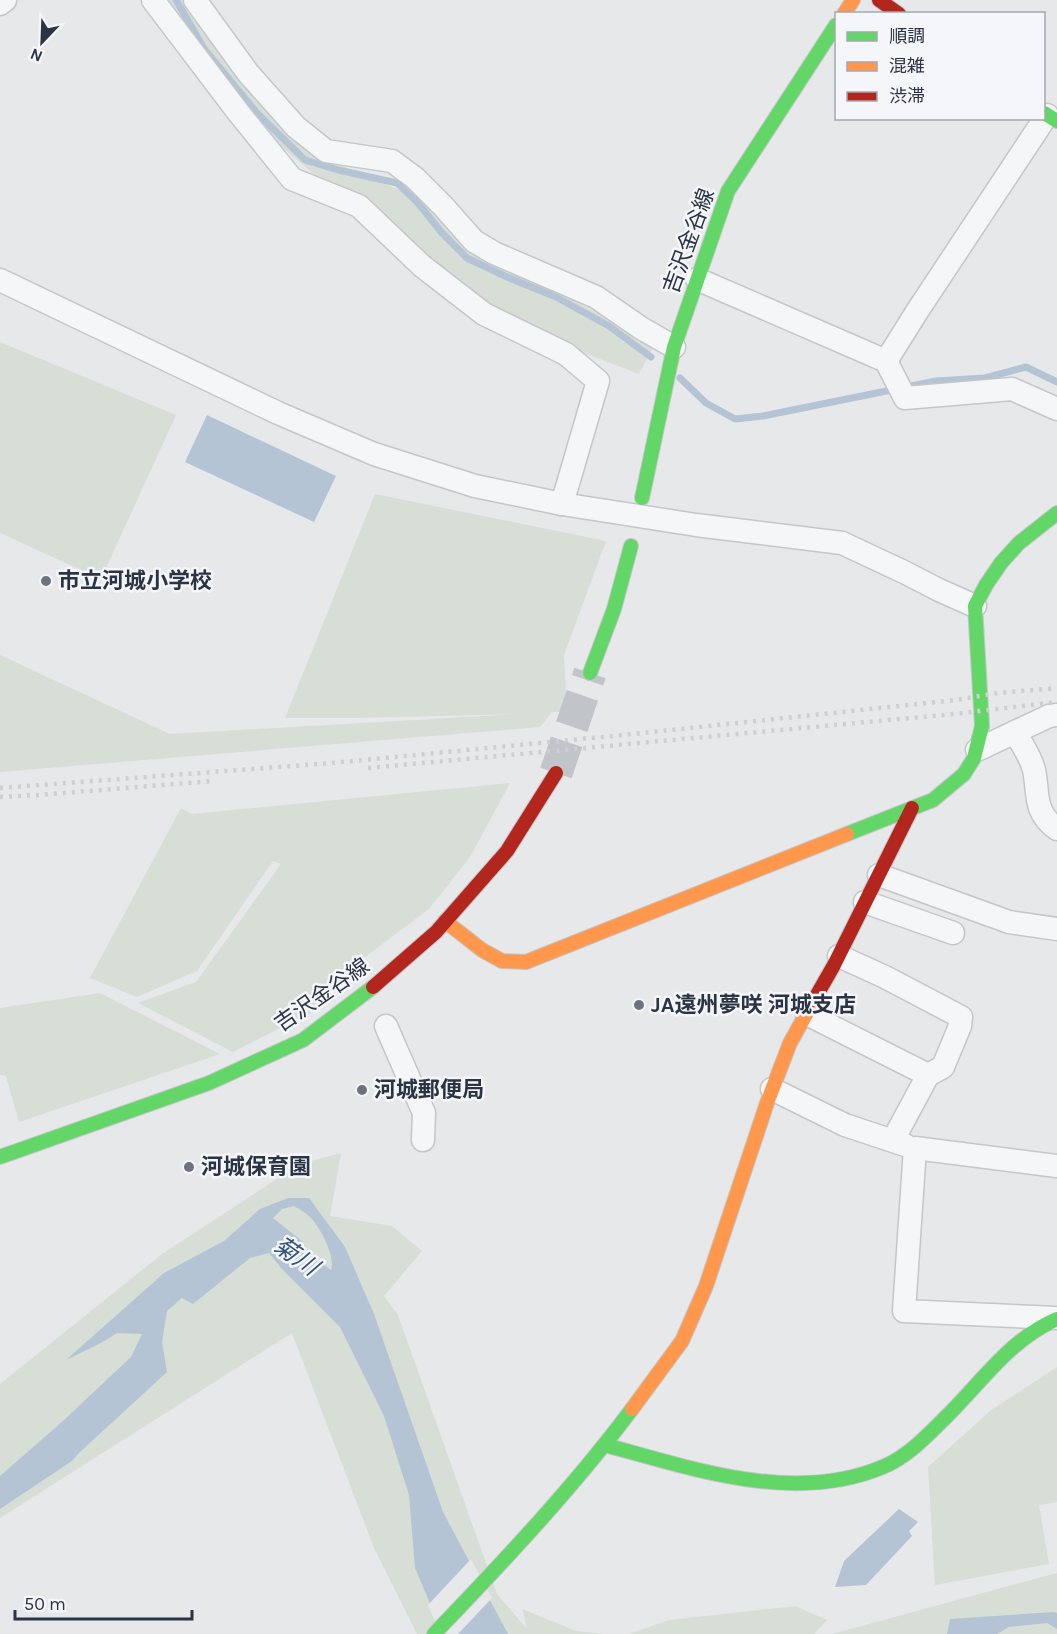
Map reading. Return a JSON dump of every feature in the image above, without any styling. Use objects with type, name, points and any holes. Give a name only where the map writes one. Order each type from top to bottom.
[{"type":"street","points":[[0,4],[5,0]]},
{"type":"street","points":[[153,0],[238,112],[292,178],[359,206],[422,266],[484,314],[566,354],[598,381],[562,504]]},
{"type":"street","points":[[195,0],[248,74],[296,127],[326,151],[392,161],[415,178],[474,241],[494,253],[596,297],[641,328],[674,347]]},
{"type":"street","points":[[879,0],[895,12]]},
{"type":"street","name":"吉沢金谷線","points":[[642,498],[674,347],[728,191],[835,28]]},
{"type":"street","points":[[890,367],[918,310],[1049,116]]},
{"type":"street","points":[[698,279],[890,367],[905,398],[1012,389],[1057,409]]},
{"type":"street","points":[[0,280],[278,413],[374,454],[475,486],[562,504],[696,525],[842,543],[975,606]]},
{"type":"street","points":[[445,921],[482,950],[502,961],[526,962],[933,800],[964,774],[977,750],[982,726],[975,606],[1001,563],[1019,543],[1057,513]]},
{"type":"street","points":[[590,673],[614,609],[631,546]]},
{"type":"street","points":[[977,750],[1049,716],[1057,715]]},
{"type":"street","points":[[1015,732],[1034,768],[1038,804],[1048,823],[1057,829]]},
{"type":"street","name":"吉沢金谷線","points":[[0,1157],[209,1083],[303,1040],[369,991],[436,932],[507,851],[556,773]]},
{"type":"street","points":[[434,1634],[487,1579],[605,1445],[682,1341],[706,1286],[772,1089],[790,1043],[838,956],[912,808]]},
{"type":"street","points":[[879,875],[1009,922],[1057,929]]},
{"type":"street","points":[[865,902],[953,933]]},
{"type":"street","points":[[838,956],[885,977],[961,1017],[960,1026],[943,1067],[928,1075],[893,1140]]},
{"type":"street","points":[[807,1014],[928,1075]]},
{"type":"street","points":[[386,1026],[424,1113],[423,1140]]},
{"type":"street","points":[[772,1089],[845,1125],[915,1148],[1057,1166]]},
{"type":"street","points":[[915,1148],[904,1311],[1057,1319]]},
{"type":"street","points":[[605,1445],[726,1476],[791,1484],[840,1481],[886,1465],[914,1446],[955,1408],[1019,1341],[1057,1319]]},
{"type":"shaded area","points":[[164,0],[181,0],[187,3],[314,154],[426,201],[481,256],[623,325],[654,346],[639,374],[584,353],[431,273],[276,142],[197,58]]},
{"type":"shaded area","points":[[0,342],[176,415],[101,579],[0,533]]},
{"type":"shaded area","points":[[375,494],[606,541],[564,655],[567,712],[552,712],[540,727],[0,772],[0,655],[170,734],[518,714],[285,718]]},
{"type":"shaded area","points":[[510,783],[470,857],[429,909],[349,969],[316,1010],[233,1052],[138,1003],[196,982],[281,864],[273,861],[197,971],[137,997],[90,978],[181,808],[192,814]]},
{"type":"shaded area","points":[[100,993],[220,1054],[19,1122],[6,1076],[0,1075],[0,1008]]},
{"type":"shaded area","points":[[341,1153],[330,1216],[392,1226],[422,1251],[384,1296],[398,1315],[497,1594],[527,1629],[522,1609],[576,1631],[604,1634],[417,1634],[374,1548],[292,1333],[0,1518],[0,1384],[162,1254],[300,1164]]},
{"type":"shaded area","points":[[1057,1367],[1057,1502],[1039,1505],[1049,1564],[935,1585],[928,1467],[990,1411]]},
{"type":"shaded area","points":[[1057,1573],[1057,1634],[832,1634]]},
{"type":"shaded area","points":[[795,1606],[827,1620],[814,1634],[629,1634],[669,1620]]},
{"type":"water","points":[[207,415],[336,476],[314,522],[185,462]]},
{"type":"water","name":"菊川","points":[[288,1198],[309,1198],[345,1247],[374,1314],[443,1512],[508,1634],[443,1634],[415,1568],[409,1495],[384,1416],[340,1327],[269,1253],[250,1258],[193,1304],[182,1298],[167,1311],[162,1342],[167,1372],[72,1461],[0,1509],[0,1476],[131,1357],[142,1334],[117,1333],[66,1360],[164,1273],[224,1241],[260,1209]],"holes":[[[294,1206],[310,1217],[318,1228],[329,1250],[331,1270],[309,1254],[302,1241],[273,1218],[282,1209]]]},
{"type":"water","points":[[899,1509],[918,1522],[909,1531],[912,1536],[866,1585],[835,1587],[844,1561]]},
{"type":"water","points":[[1057,1613],[1057,1629],[1047,1623],[1009,1627],[997,1634],[947,1634],[950,1619]]},
{"type":"pier","points":[[471,1559],[492,1598],[458,1634],[440,1634],[428,1605]]},
{"type":"waterway","points":[[176,0],[205,50],[257,113],[305,160],[397,183],[467,258],[556,297],[609,326],[651,357]]},
{"type":"waterway","points":[[680,378],[706,403],[735,419],[763,416],[936,381],[985,378],[1026,367],[1057,382]]},
{"type":"tunnel","points":[[556,773],[590,673]]},
{"type":"railway","points":[[0,788],[332,763],[623,735],[1057,688]]},
{"type":"railway","points":[[368,768],[954,714],[1057,702]]},
{"type":"railway","points":[[0,797],[212,781]]},
{"type":"traffic: fast","points":[[642,498],[674,347],[728,191],[835,27]]},
{"type":"traffic: fast","points":[[1045,114],[1057,121]]},
{"type":"traffic: fast","points":[[847,834],[933,800],[964,774],[974,758],[982,726],[975,606],[1001,563],[1019,543],[1057,513]]},
{"type":"traffic: fast","points":[[590,673],[614,609],[631,546]]},
{"type":"traffic: fast","points":[[0,1157],[209,1083],[303,1040],[373,987]]},
{"type":"traffic: fast","points":[[605,1445],[674,1464],[745,1479],[781,1483],[816,1483],[851,1477],[885,1466],[910,1451],[1010,1350],[1040,1328],[1057,1319]]},
{"type":"traffic: fast","points":[[434,1634],[561,1496],[632,1409]]},
{"type":"traffic: slow","points":[[845,12],[853,0]]},
{"type":"traffic: slow","points":[[445,921],[482,950],[502,961],[526,962],[847,834]]},
{"type":"traffic: slow","points":[[632,1409],[682,1341],[706,1286],[767,1103],[790,1043],[814,1000]]},
{"type":"traffic: jam","points":[[879,0],[896,12]]},
{"type":"traffic: jam","points":[[373,987],[436,932],[507,851],[556,773]]},
{"type":"traffic: jam","points":[[814,1000],[834,965],[912,808]]},
{"type":"place","name":"市立河城小学校","points":[[46,581]]},
{"type":"place","name":"JA遠州夢咲 河城支店","points":[[639,1005]]},
{"type":"place","name":"河城郵便局","points":[[362,1090]]},
{"type":"place","name":"河城保育園","points":[[189,1167]]}]
